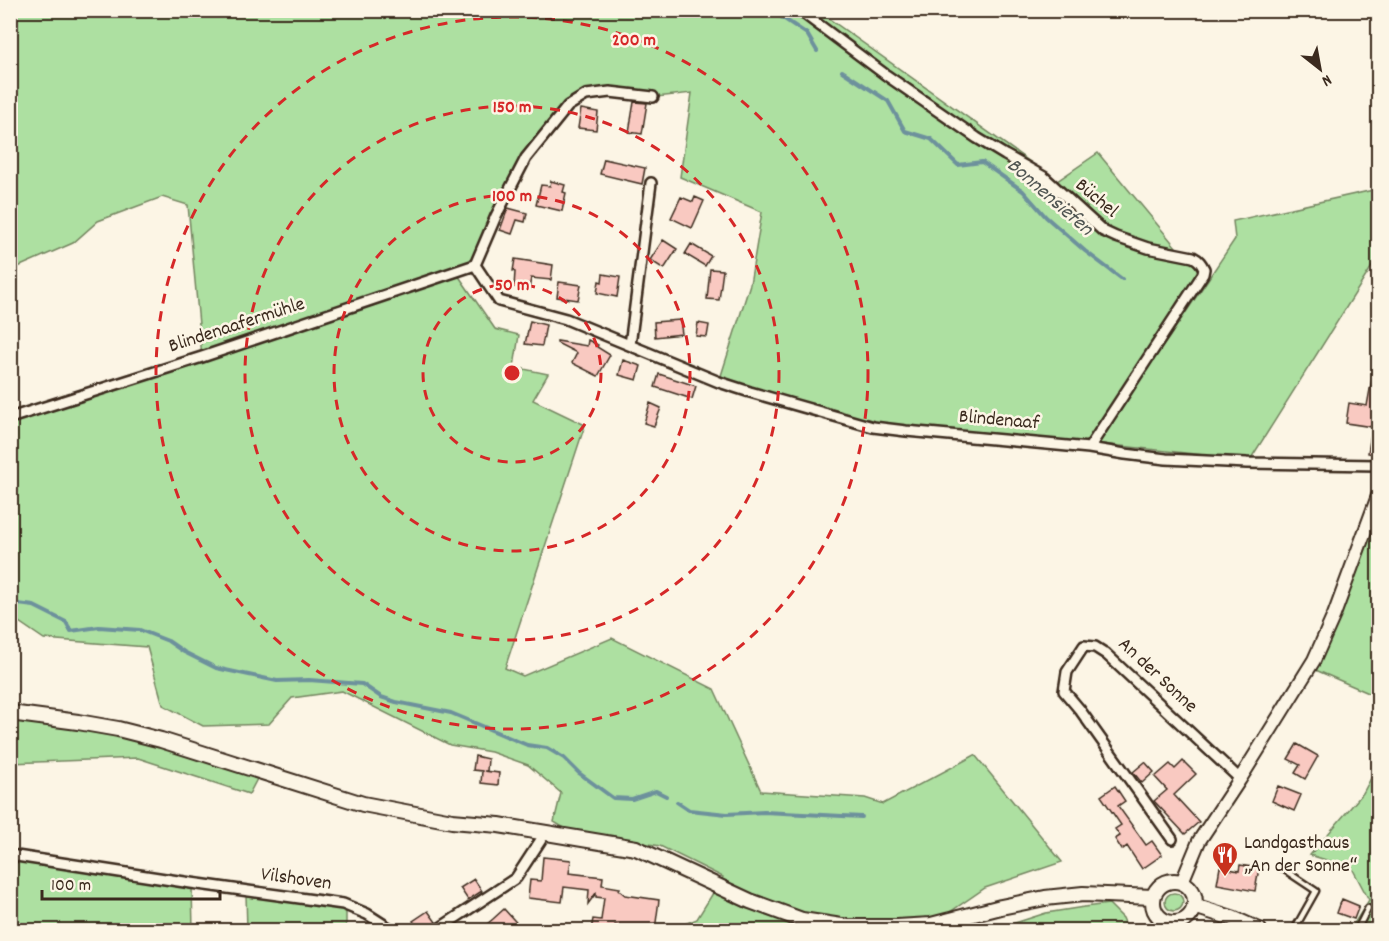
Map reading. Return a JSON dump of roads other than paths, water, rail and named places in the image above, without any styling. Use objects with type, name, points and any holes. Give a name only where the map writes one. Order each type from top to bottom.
[{"type":"main road","points":[[10,713],[118,729],[385,810],[452,821],[546,832],[636,848],[750,901],[802,920],[848,927],[897,929],[931,925],[1001,906],[1045,898],[1083,894],[1153,897]]},
{"type":"main road","points":[[1174,881],[1182,882],[1192,892],[1194,906],[1184,920],[1167,926],[1158,916],[1153,897],[1161,885],[1174,881]]},
{"type":"main road","points":[[1194,906],[1232,918],[1258,930]]},
{"type":"street","name":"Büchel","points":[[799,10],[886,75],[977,138],[1044,177],[1103,231],[1148,249],[1193,257],[1202,264],[1203,274],[1089,448]]},
{"type":"street","points":[[475,265],[496,216],[526,158],[568,106],[586,95],[610,92],[652,97]]},
{"type":"street","points":[[630,345],[651,183]]},
{"type":"street","name":"Blindenaaf","points":[[475,265],[499,301],[566,319],[719,382],[873,427],[1089,448],[1166,459],[1378,465]]},
{"type":"street","name":"Blindenaafermühle","points":[[10,418],[213,354],[475,265]]},
{"type":"street","points":[[1182,882],[1199,841],[1314,660],[1334,615],[1378,496]]},
{"type":"street","name":"An der Sonne","points":[[1172,839],[1064,691],[1067,672],[1084,646],[1095,647],[1106,654],[1240,779]]},
{"type":"street","points":[[437,930],[516,878],[546,832]]},
{"type":"street","name":"Vilshoven","points":[[10,855],[344,904],[367,914],[392,930]]},
{"type":"lane","points":[[1280,867],[1316,891],[1294,930]]},
{"type":"lane","points":[[1357,930],[1368,908]]},
{"type":"waterway","name":"Bonnensiefen","points":[[771,10],[807,34],[817,51]]},
{"type":"waterway","name":"Bonnensiefen","points":[[842,71],[888,101],[905,131],[931,139],[958,165],[982,162],[1023,191],[1046,217],[1122,279]]},
{"type":"waterway","points":[[10,603],[34,606],[66,622],[71,631],[99,627],[140,630],[168,641],[216,668],[277,681],[309,680],[362,684],[381,697],[451,713],[527,745],[547,748],[564,758],[579,773],[613,798],[632,799],[656,791],[666,796]]},
{"type":"waterway","points":[[677,802],[689,810],[727,814],[764,812],[862,817]]},
{"type":"place","name":"Landgasthaus „An der Sonne“","points":[[1225,878]]}]
